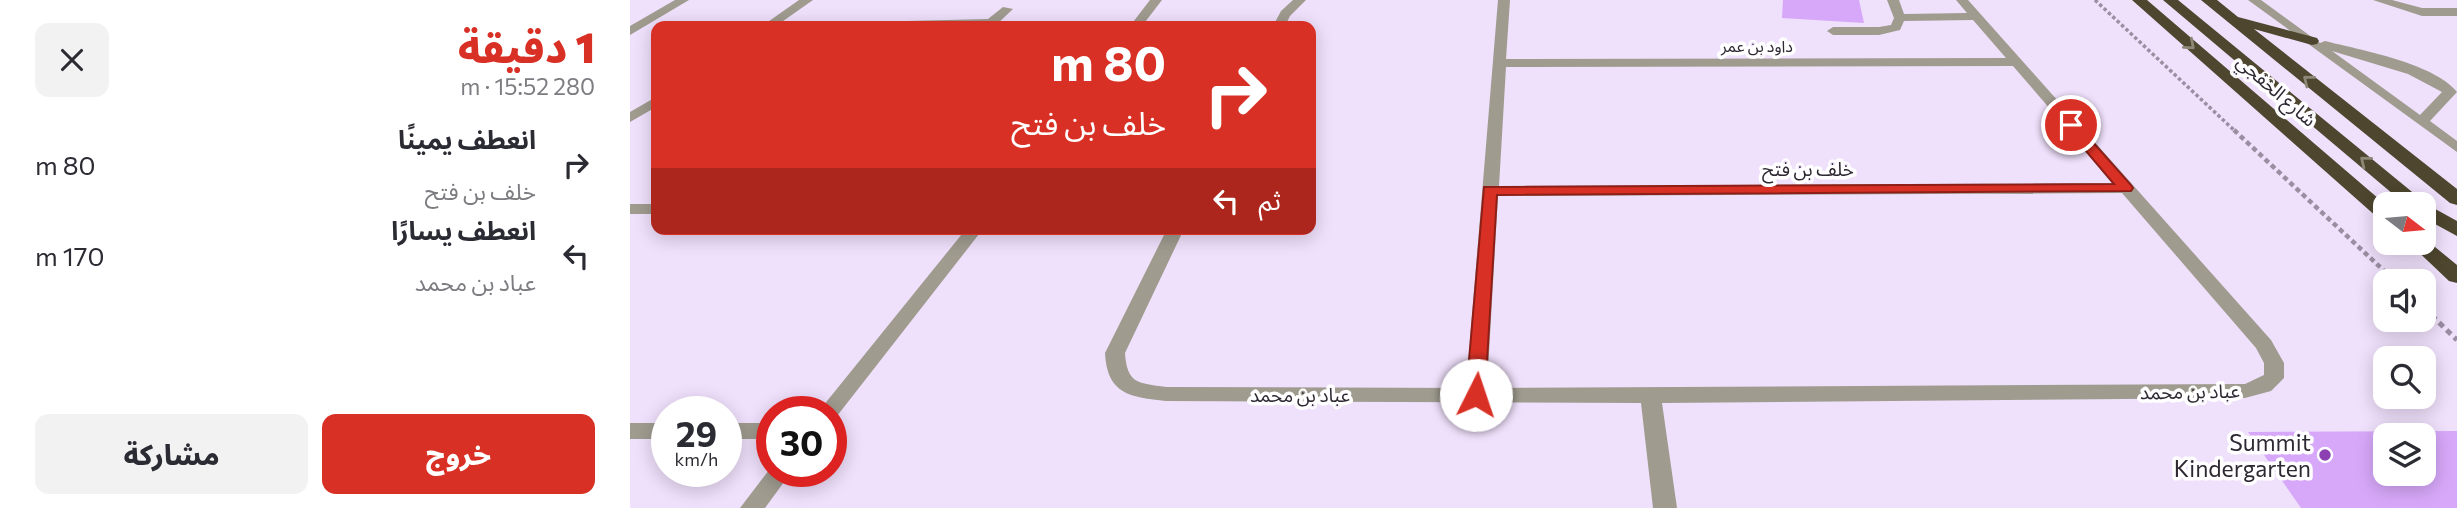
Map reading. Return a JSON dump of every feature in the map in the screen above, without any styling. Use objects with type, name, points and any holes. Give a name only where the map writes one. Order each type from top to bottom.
[{"type":"highway","name":"شارع الخفجي","points":[[2139,0],[2373,204]]},
{"type":"highway","points":[[2170,0],[2402,192]]},
{"type":"highway","name":"شارع الخفجي","points":[[2208,0],[2457,199]]},
{"type":"highway","points":[[2230,18],[2312,41]]},
{"type":"highway","points":[[2436,217],[2457,230]]},
{"type":"highway","points":[[2434,256],[2457,276]]},
{"type":"street","points":[[630,19],[665,0]]},
{"type":"street","points":[[630,30],[684,0]]},
{"type":"street","points":[[776,21],[807,0]]},
{"type":"street","points":[[1140,21],[1156,0]]},
{"type":"street","points":[[1281,21],[1285,13],[1300,0]]},
{"type":"street","points":[[1476,395],[1504,0]]},
{"type":"street","points":[[1833,31],[1886,30],[1899,24],[1900,18],[1893,0]]},
{"type":"street","name":"عباد بن محمد","points":[[1173,235],[1115,354],[1115,371],[1122,382],[1138,390],[1166,394],[1651,396],[2245,391],[2264,386],[2274,378],[2274,363],[2264,345],[1962,0]]},
{"type":"street","points":[[2254,0],[2457,148]]},
{"type":"street","points":[[2379,0],[2410,10],[2457,12]]},
{"type":"street","points":[[994,21],[1007,9]]},
{"type":"street","points":[[1900,18],[1976,16]]},
{"type":"street","points":[[2312,41],[2427,76],[2454,92],[2421,122]]},
{"type":"street","name":"داود بن عمر","points":[[1499,63],[2015,62]]},
{"type":"street","points":[[2427,76],[2453,75]]},
{"type":"street","points":[[630,118],[651,104]]},
{"type":"street","name":"خلف بن فتح","points":[[1490,191],[2126,188]]},
{"type":"street","points":[[630,209],[651,209]]},
{"type":"street","points":[[841,396],[970,235]]},
{"type":"street","points":[[1651,396],[1665,508]]},
{"type":"street","points":[[630,431],[651,431]]},
{"type":"street","points":[[752,508],[768,487]]},
{"type":"path","points":[[2095,0],[2382,269]]},
{"type":"path","points":[[2436,320],[2457,340]]},
{"type":"building","points":[[1783,0],[1859,0],[1864,23],[1782,18]]},
{"type":"building","name":"Summit Kindergarten","points":[[2373,431],[2373,486],[2436,486],[2436,431],[2457,431],[2457,508],[2301,508],[2248,432]]},
{"type":"place","name":"Summit Kindergarten","points":[[2325,455]]},
{"type":"route","points":[[1476,395],[1490,191],[2126,188],[2071,125]]}]
